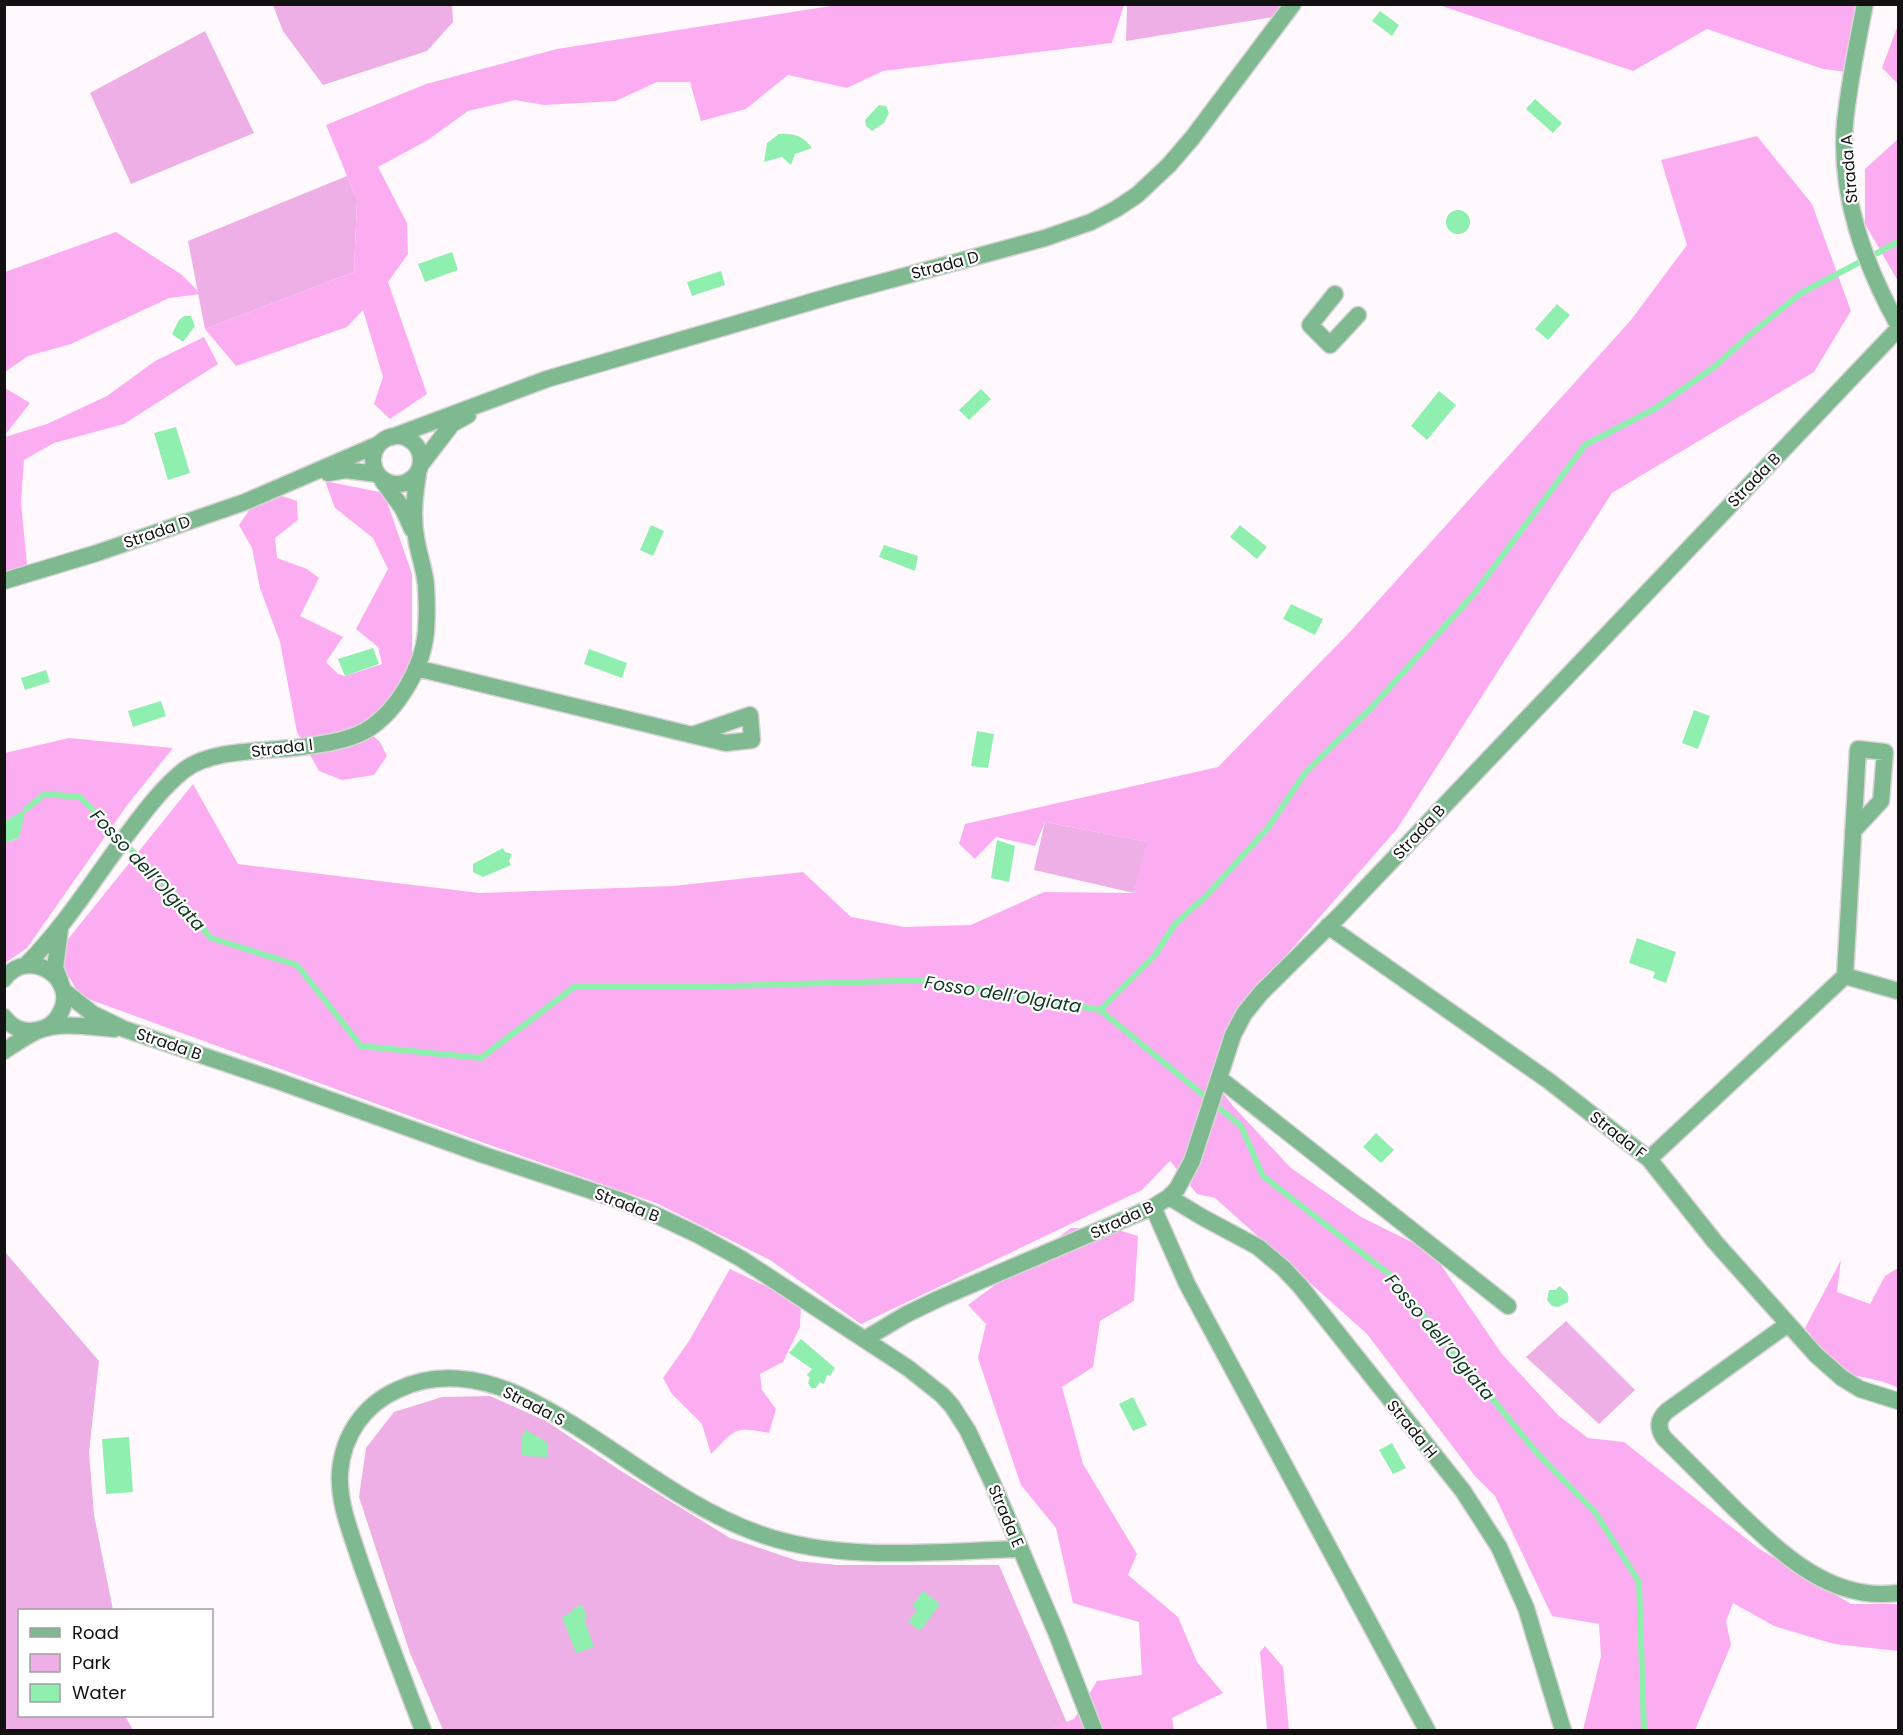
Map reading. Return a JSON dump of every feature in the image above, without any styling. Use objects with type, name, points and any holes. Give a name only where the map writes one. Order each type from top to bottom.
[{"type":"street","name":"Strada D","points":[[4,580],[97,553],[245,502],[307,477],[385,440],[547,379],[838,294],[1045,238],[1091,222],[1137,195],[1169,165],[1194,137],[1293,4]]},
{"type":"street","name":"Strada A","points":[[1865,4],[1849,93],[1845,136],[1848,190],[1866,259],[1899,327]]},
{"type":"street","points":[[1335,294],[1310,325],[1330,345],[1358,315]]},
{"type":"street","name":"Strada B","points":[[26,965],[46,968],[54,973],[62,986],[93,1014],[124,1029],[629,1204],[698,1235],[740,1258],[865,1340],[904,1316],[938,1299],[1153,1207],[1169,1197],[1188,1171],[1233,1035],[1244,1014],[1261,993],[1328,927],[1899,327]]},
{"type":"street","name":"Strada D","points":[[420,468],[452,424],[511,392]]},
{"type":"street","points":[[405,437],[416,444],[419,450],[420,468],[412,480],[397,485],[379,477],[372,459],[385,440],[405,437]]},
{"type":"street","name":"Strada I","points":[[4,979],[16,968],[26,965],[60,928],[121,843],[154,801],[183,771],[195,764],[227,755],[343,739],[377,723],[392,707],[416,668],[426,633],[426,584],[415,535],[414,504],[420,468]]},
{"type":"street","name":"Strada D","points":[[307,477],[346,470],[379,477]]},
{"type":"street","name":"Strada I","points":[[379,477],[403,509],[415,535]]},
{"type":"street","points":[[416,668],[692,735]]},
{"type":"street","points":[[1649,1159],[1845,976],[1853,831]]},
{"type":"street","name":"Strada F","points":[[1328,927],[1549,1081],[1649,1159],[1715,1242],[1816,1355],[1842,1378],[1860,1389],[1899,1401]]},
{"type":"street","name":"Strada I","points":[[39,1030],[57,1020],[65,1001],[55,968],[60,928]]},
{"type":"street","points":[[1845,976],[1899,991]]},
{"type":"street","points":[[4,1017],[18,1029],[39,1030]]},
{"type":"street","name":"Strada B","points":[[4,1051],[39,1030],[68,1025],[124,1029]]},
{"type":"street","points":[[1214,1094],[1508,1306]]},
{"type":"street","name":"Strada H","points":[[1169,1197],[1250,1242],[1283,1268],[1300,1286],[1463,1491],[1499,1547],[1521,1593],[1563,1731]]},
{"type":"street","points":[[1153,1207],[1187,1284],[1427,1731]]},
{"type":"street","points":[[1788,1324],[1667,1411],[1660,1420],[1660,1431],[1664,1438],[1715,1489],[1795,1564],[1816,1576],[1855,1591],[1899,1593]]},
{"type":"street","name":"Strada E","points":[[865,1340],[932,1385],[952,1407],[968,1431],[1021,1549],[1094,1731]]},
{"type":"street","name":"Strada S","points":[[423,1731],[373,1599],[343,1510],[340,1485],[342,1458],[346,1443],[352,1428],[360,1417],[380,1399],[416,1382],[447,1377],[489,1385],[520,1396],[617,1453],[694,1504],[762,1535],[803,1545],[851,1551],[920,1553],[1021,1549]]},
{"type":"green space","points":[[273,5],[452,5],[453,22],[427,51],[323,85],[283,31]]},
{"type":"green space","points":[[1127,5],[1286,5],[1279,16],[1126,41]]},
{"type":"green space","points":[[205,31],[254,133],[131,184],[90,93]]},
{"type":"green space","points":[[347,176],[357,200],[354,272],[205,329],[188,241]]},
{"type":"green space","points":[[1045,822],[1148,842],[1134,893],[1034,870]]},
{"type":"green space","points":[[5,1252],[99,1361],[89,1452],[94,1515],[113,1609],[18,1609],[18,1717],[126,1717],[133,1730],[5,1730]]},
{"type":"green space","points":[[1566,1321],[1635,1390],[1599,1424],[1526,1357]]},
{"type":"green space","points":[[490,1396],[546,1421],[621,1471],[730,1538],[798,1561],[837,1565],[999,1565],[1070,1730],[443,1730],[410,1653],[359,1497],[366,1448],[394,1412],[442,1397]]},
{"type":"shaded area","points":[[837,5],[1124,5],[1112,43],[883,71],[847,88],[788,75],[746,109],[701,121],[690,82],[657,82],[616,101],[544,105],[515,100],[468,111],[428,140],[378,167],[407,223],[408,254],[388,282],[427,394],[390,419],[374,404],[383,377],[363,310],[347,327],[236,366],[205,329],[354,272],[357,200],[326,125],[426,84],[557,49]]},
{"type":"shaded area","points":[[1439,5],[1864,5],[1848,72],[1823,69],[1707,29],[1633,71]]},
{"type":"shaded area","points":[[1898,25],[1898,84],[1882,68]]},
{"type":"shaded area","points":[[1757,136],[1812,204],[1851,311],[1814,372],[1612,493],[1397,829],[1233,1016],[1210,1076],[1233,1106],[1291,1168],[1361,1217],[1432,1252],[1502,1354],[1559,1416],[1588,1438],[1624,1442],[1758,1548],[1851,1604],[1898,1604],[1898,1651],[1834,1644],[1774,1626],[1733,1603],[1726,1621],[1731,1645],[1695,1730],[1583,1730],[1601,1656],[1599,1624],[1552,1616],[1495,1496],[1475,1476],[1367,1334],[1215,1198],[1197,1194],[1170,1161],[1142,1190],[861,1324],[770,1260],[656,1203],[80,996],[56,954],[193,784],[238,864],[480,893],[673,886],[803,872],[851,917],[904,927],[971,925],[1044,892],[1134,893],[1147,842],[1045,822],[1035,846],[996,837],[975,859],[959,844],[965,824],[1218,767],[1348,634],[1631,320],[1687,245],[1661,160]]},
{"type":"shaded area","points":[[1898,139],[1898,281],[1865,224],[1865,169]]},
{"type":"shaded area","points":[[116,232],[182,275],[201,294],[169,298],[71,344],[28,356],[5,372],[5,272]]},
{"type":"shaded area","points":[[204,337],[218,364],[124,424],[54,443],[24,460],[21,503],[28,574],[5,581],[5,437],[47,424],[107,396],[155,361]]},
{"type":"shaded area","points":[[5,388],[30,403],[5,435]]},
{"type":"shaded area","points":[[325,481],[384,493],[412,574],[412,658],[409,672],[370,733],[380,742],[387,756],[374,775],[342,780],[319,771],[297,732],[280,642],[260,588],[252,548],[239,525],[250,509],[273,493],[297,501],[298,520],[275,538],[277,558],[307,569],[319,578],[300,616],[343,637],[326,662],[338,674],[345,676],[382,664],[378,647],[356,629],[388,569],[373,538],[335,508]]},
{"type":"shaded area","points":[[69,738],[173,748],[128,804],[27,948],[5,963],[5,843],[19,838],[25,810],[5,821],[5,753]]},
{"type":"shaded area","points":[[1071,1228],[1115,1229],[1138,1236],[1134,1301],[1100,1321],[1093,1367],[1062,1387],[1083,1464],[1137,1554],[1128,1575],[1178,1617],[1197,1662],[1223,1693],[1172,1718],[1174,1730],[1045,1730],[1074,1719],[1097,1681],[1142,1675],[1139,1622],[1073,1603],[1056,1528],[1021,1485],[978,1358],[986,1324],[968,1305]]},
{"type":"shaded area","points":[[1841,1260],[1837,1292],[1870,1304],[1885,1276],[1898,1268],[1898,1388],[1882,1381],[1847,1372],[1827,1354],[1805,1328]]},
{"type":"shaded area","points":[[730,1269],[801,1303],[800,1327],[783,1362],[760,1374],[762,1390],[776,1409],[769,1433],[741,1430],[726,1439],[711,1454],[702,1424],[672,1394],[663,1378],[689,1341]]},
{"type":"shaded area","points":[[1265,1646],[1283,1667],[1289,1730],[1267,1730],[1260,1652]]},
{"type":"water","points":[[1380,11],[1399,25],[1392,36],[1372,21]]},
{"type":"water","points":[[1535,99],[1562,123],[1553,133],[1526,109]]},
{"type":"water","points":[[879,105],[886,106],[889,113],[884,123],[872,131],[866,126],[865,120]]},
{"type":"water","points":[[779,134],[798,136],[812,148],[795,154],[791,165],[782,157],[764,162],[767,143]]},
{"type":"water","points":[[1458,210],[1463,211],[1469,217],[1469,227],[1463,233],[1458,234],[1453,233],[1447,227],[1446,222],[1447,217],[1453,211]]},
{"type":"water","points":[[452,252],[458,270],[425,282],[418,264]]},
{"type":"water","points":[[721,271],[725,285],[692,296],[687,282]]},
{"type":"water","points":[[1557,304],[1570,315],[1548,340],[1535,329]]},
{"type":"water","points":[[184,316],[191,316],[195,326],[183,342],[172,334],[179,320]]},
{"type":"water","points":[[981,389],[991,399],[969,420],[959,410]]},
{"type":"water","points":[[1439,391],[1456,405],[1427,440],[1411,426]]},
{"type":"water","points":[[176,427],[190,473],[168,480],[154,433]]},
{"type":"water","points":[[651,525],[664,531],[653,556],[640,550]]},
{"type":"water","points":[[1240,525],[1267,547],[1257,559],[1230,537]]},
{"type":"water","points":[[884,545],[918,556],[915,571],[879,557]]},
{"type":"water","points":[[1291,604],[1323,619],[1315,635],[1283,619]]},
{"type":"water","points":[[373,648],[379,664],[345,676],[338,659]]},
{"type":"water","points":[[589,649],[627,663],[622,678],[584,664]]},
{"type":"water","points":[[46,670],[50,682],[25,690],[21,678]]},
{"type":"water","points":[[161,701],[166,716],[133,727],[128,711]]},
{"type":"water","points":[[1694,710],[1710,716],[1698,749],[1682,743]]},
{"type":"water","points":[[977,731],[994,734],[988,768],[971,766]]},
{"type":"water","points":[[26,809],[19,838],[5,843],[5,821]]},
{"type":"water","points":[[997,840],[1015,846],[1009,882],[991,878]]},
{"type":"water","points":[[503,848],[505,852],[512,854],[509,861],[511,865],[483,877],[473,872],[473,864]]},
{"type":"water","points":[[1637,938],[1676,952],[1666,983],[1653,978],[1655,972],[1629,963]]},
{"type":"water","points":[[1376,1133],[1394,1150],[1381,1163],[1363,1147]]},
{"type":"water","points":[[1560,1286],[1568,1294],[1568,1302],[1558,1307],[1552,1306],[1547,1300],[1549,1290],[1556,1290]]},
{"type":"water","points":[[801,1339],[835,1368],[830,1376],[827,1375],[824,1384],[820,1382],[816,1388],[811,1388],[808,1383],[810,1378],[807,1375],[812,1369],[789,1353]]},
{"type":"water","points":[[1133,1397],[1147,1425],[1133,1431],[1119,1404]]},
{"type":"water","points":[[526,1430],[548,1443],[548,1457],[522,1456],[522,1436]]},
{"type":"water","points":[[129,1437],[133,1492],[106,1494],[102,1439]]},
{"type":"water","points":[[1392,1443],[1406,1468],[1393,1474],[1379,1450]]},
{"type":"water","points":[[923,1591],[940,1604],[920,1631],[908,1622],[917,1610],[912,1606]]},
{"type":"water","points":[[582,1605],[587,1617],[584,1619],[594,1647],[576,1653],[562,1617]]},
{"type":"waterway","points":[[1100,1010],[1155,955],[1175,924],[1206,896],[1267,829],[1305,773],[1371,708],[1473,595],[1585,445],[1656,408],[1714,367],[1801,293],[1898,242]]},
{"type":"waterway","name":"Fosso dell’Olgiata","points":[[26,809],[45,794],[80,797],[171,891],[211,938],[297,965],[361,1046],[481,1058],[574,987],[698,987],[926,980],[1100,1010],[1241,1126],[1263,1176],[1389,1274],[1538,1454],[1595,1512],[1639,1582],[1644,1730]]}]
